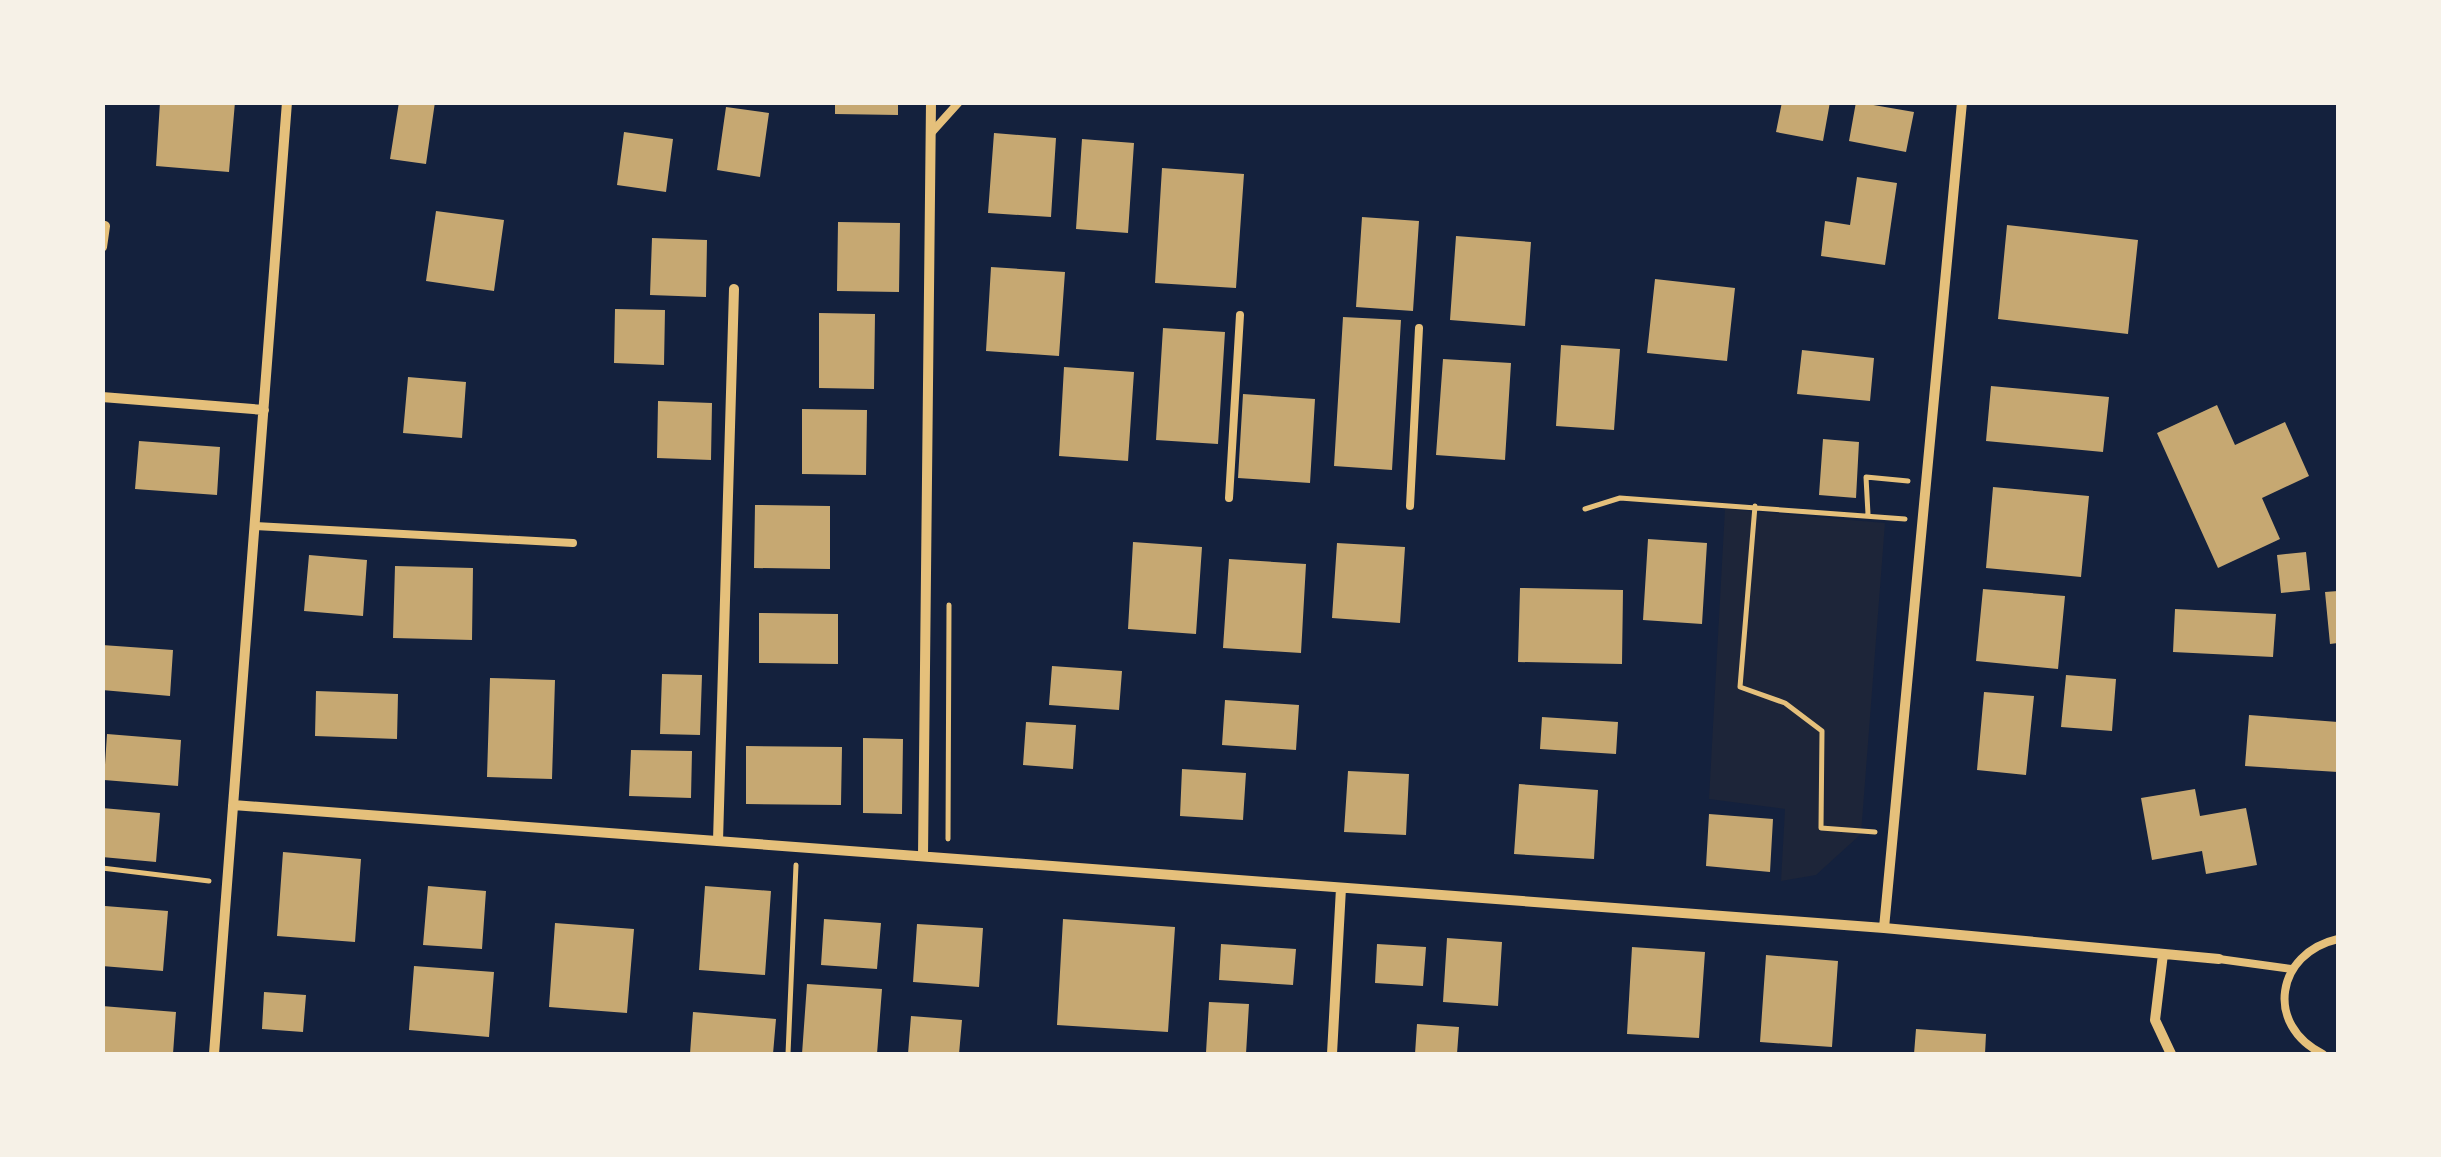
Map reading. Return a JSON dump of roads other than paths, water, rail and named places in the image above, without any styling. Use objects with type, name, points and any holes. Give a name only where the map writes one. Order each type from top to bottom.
[{"type":"street","points":[[214,1054],[287,102]]},
{"type":"street","points":[[923,856],[931,102]]},
{"type":"street","points":[[1884,928],[1962,102]]},
{"type":"street","points":[[102,247],[105,226]]},
{"type":"street","points":[[718,841],[734,289]]},
{"type":"street","points":[[102,397],[264,410]]},
{"type":"street","points":[[234,804],[1884,928],[2219,960]]},
{"type":"street","points":[[1332,1054],[1341,888]]},
{"type":"street","points":[[2163,954],[2155,1020],[2171,1054]]},
{"type":"lane","points":[[930,134],[959,102]]},
{"type":"lane","points":[[1228,498],[1240,315]]},
{"type":"lane","points":[[1410,506],[1419,328]]},
{"type":"lane","points":[[255,526],[572,543]]},
{"type":"lane","points":[[2321,1054],[2297,1035],[2284,1008],[2285,988],[2291,969],[2304,954],[2320,943],[2338,938]]},
{"type":"lane","points":[[2219,960],[2291,969]]}]
